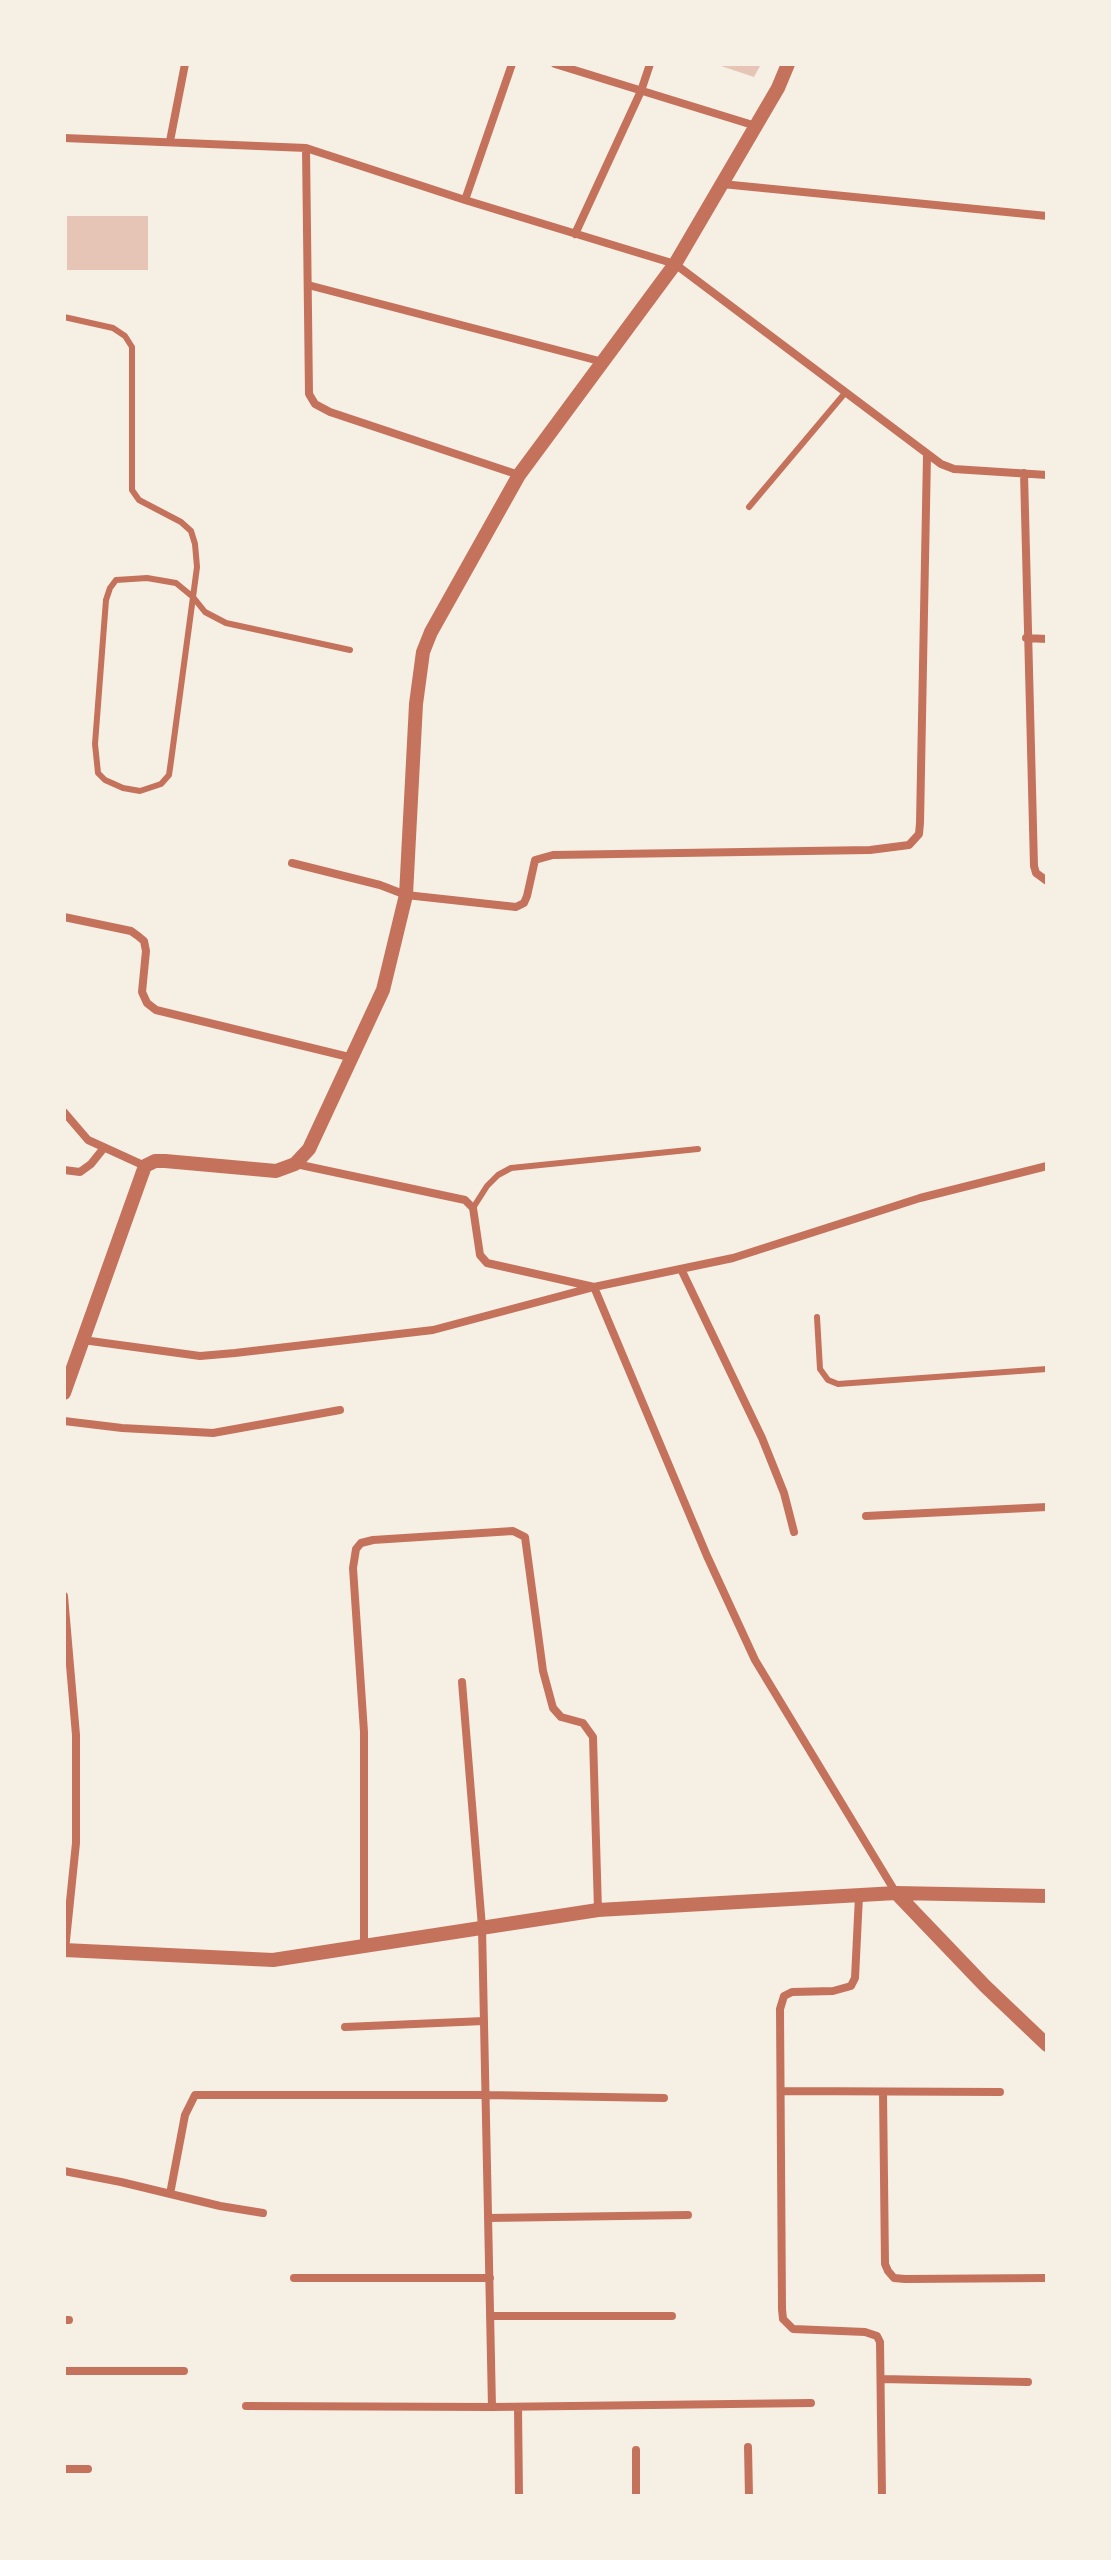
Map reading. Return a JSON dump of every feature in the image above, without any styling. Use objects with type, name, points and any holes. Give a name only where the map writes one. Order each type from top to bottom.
[{"type":"street","points":[[170,141],[185,64]]},
{"type":"street","points":[[465,200],[512,64]]},
{"type":"street","points":[[555,64],[756,126]]},
{"type":"street","points":[[575,234],[641,91],[650,64]]},
{"type":"street","points":[[64,1112],[88,1140],[145,1166],[165,1161],[276,1171],[295,1164],[309,1149],[383,990],[406,895],[416,704],[423,652],[437,619],[519,475],[675,264],[778,88],[788,64]]},
{"type":"street","points":[[64,138],[306,148],[675,264],[927,455],[954,469],[1047,475]]},
{"type":"street","points":[[306,148],[309,394],[315,404],[330,412],[519,475]]},
{"type":"street","points":[[722,184],[1047,216]]},
{"type":"street","points":[[308,285],[603,362]]},
{"type":"street","points":[[292,863],[380,885],[406,895],[516,907],[524,903],[531,867],[541,857],[870,850],[909,845],[919,834],[920,823],[927,455]]},
{"type":"street","points":[[1024,473],[1034,866],[1036,873],[1047,881]]},
{"type":"street","points":[[1026,638],[1047,639]]},
{"type":"street","points":[[64,917],[131,931],[144,941],[142,992],[147,1003],[156,1010],[353,1058]]},
{"type":"street","points":[[64,1170],[80,1172],[103,1149]]},
{"type":"street","points":[[295,1164],[465,1200],[473,1208],[480,1255],[487,1263],[594,1287]]},
{"type":"street","points":[[64,1393],[145,1166]]},
{"type":"street","points":[[83,1340],[200,1356],[433,1330],[594,1287],[733,1258],[920,1198],[1047,1166]]},
{"type":"street","points":[[681,1269],[767,1448],[784,1493],[794,1532]]},
{"type":"street","points":[[594,1287],[707,1556],[755,1660],[896,1893],[1047,2045]]},
{"type":"street","points":[[64,1421],[213,1433],[340,1410]]},
{"type":"street","points":[[866,1516],[1047,1507]]},
{"type":"street","points":[[364,1946],[364,1732],[353,1568],[356,1549],[361,1543],[373,1540],[513,1531],[525,1537],[543,1671],[553,1708],[561,1717],[583,1723],[593,1737],[598,1910]]},
{"type":"street","points":[[64,1596],[76,1735],[76,1843],[65,1950],[273,1960],[598,1910],[896,1893],[1047,1896]]},
{"type":"street","points":[[462,1682],[482,1927],[492,2407]]},
{"type":"street","points":[[859,1896],[855,1978],[851,1986],[833,1991],[792,1992],[784,1996],[782,2002],[783,2319],[793,2329],[803,2331],[865,2332],[877,2336],[880,2342],[882,2496]]},
{"type":"street","points":[[345,2027],[484,2021]]},
{"type":"street","points":[[782,2091],[1000,2092]]},
{"type":"street","points":[[883,2092],[885,2264],[894,2278],[1047,2278]]},
{"type":"street","points":[[170,2194],[185,2115],[195,2095],[664,2098]]},
{"type":"street","points":[[64,2171],[263,2213]]},
{"type":"street","points":[[488,2218],[688,2215]]},
{"type":"street","points":[[294,2278],[490,2278]]},
{"type":"street","points":[[490,2316],[672,2316]]},
{"type":"street","points":[[64,2371],[184,2371]]},
{"type":"street","points":[[881,2379],[1028,2382]]},
{"type":"street","points":[[246,2406],[518,2407],[811,2403]]},
{"type":"street","points":[[518,2407],[519,2496]]},
{"type":"street","points":[[748,2447],[749,2496]]},
{"type":"street","points":[[636,2450],[636,2496]]},
{"type":"street","points":[[64,2469],[88,2469]]},
{"type":"lane","points":[[64,317],[113,328],[125,336],[132,347],[132,490],[139,500],[181,522],[191,531],[197,567],[193,597],[169,775],[152,789],[140,791],[123,788],[105,780],[98,773],[95,764],[106,600],[116,580],[147,578],[176,583],[193,597],[205,612],[226,623],[350,650]]},
{"type":"lane","points":[[749,507],[845,393]]},
{"type":"lane","points":[[473,1208],[487,1186],[511,1168],[698,1149]]},
{"type":"lane","points":[[817,1317],[820,1369],[828,1380],[838,1384],[1047,1369]]},
{"type":"building","points":[[715,64],[761,64],[754,77]]},
{"type":"building","points":[[67,216],[148,216],[148,270],[67,270]]}]
